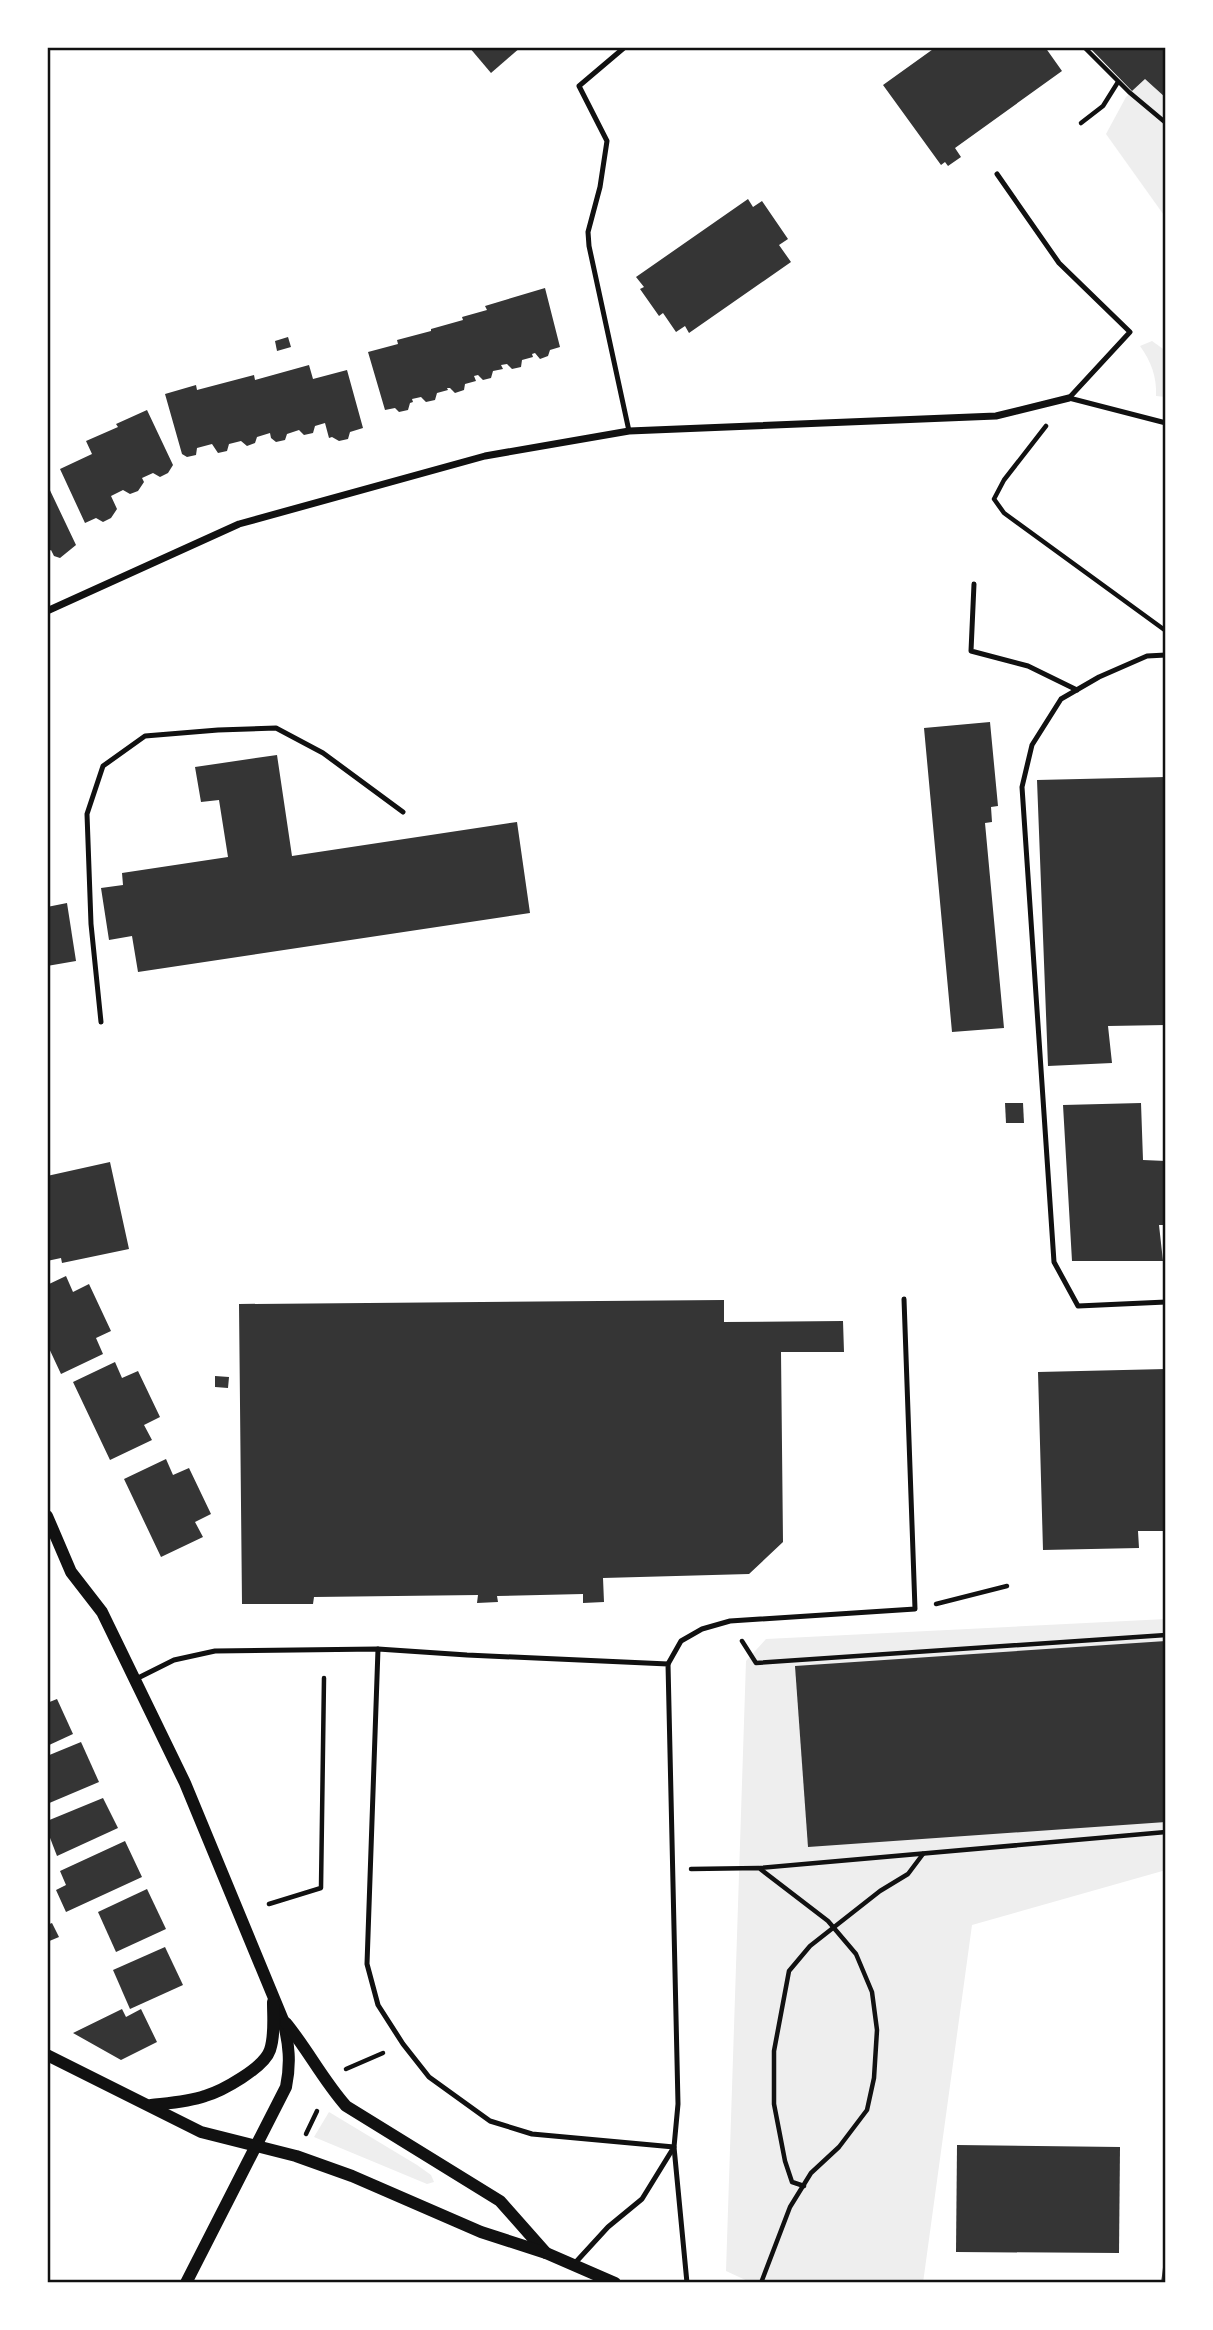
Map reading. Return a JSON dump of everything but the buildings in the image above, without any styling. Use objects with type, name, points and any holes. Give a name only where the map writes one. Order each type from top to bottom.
[{"type":"street","points":[[47,611],[239,524],[485,456],[629,431],[996,416],[1069,398]]},
{"type":"street","points":[[47,1516],[71,1572],[102,1612],[186,1783],[273,1994],[290,2050],[286,2087],[186,2283]]},
{"type":"street","points":[[151,2105],[206,2096],[257,2067],[269,2053],[273,2030],[273,1994]]},
{"type":"street","points":[[283,2021],[303,2043],[330,2088],[346,2106],[500,2201],[546,2253]]},
{"type":"street","points":[[47,2055],[201,2132],[257,2144],[352,2176],[481,2232],[546,2253],[615,2283]]},
{"type":"lane","points":[[625,47],[579,86],[607,141],[600,187],[588,233],[629,431]]},
{"type":"lane","points":[[998,173],[1059,264],[1130,332],[1069,398],[1166,423]]},
{"type":"lane","points":[[974,584],[971,650],[1028,666],[1077,690]]},
{"type":"lane","points":[[1166,655],[1147,656],[1100,677],[1061,699],[1032,745],[1022,787],[1054,1262],[1078,1306],[1166,1302]]},
{"type":"lane","points":[[101,1022],[91,924],[87,814],[103,766],[145,736],[276,728],[323,753],[403,812]]},
{"type":"lane","points":[[687,2283],[674,2147],[678,2104],[668,1664],[681,1641],[702,1629],[730,1621],[915,1609],[904,1299]]},
{"type":"lane","points":[[136,1679],[174,1660],[215,1651],[378,1649],[467,1656],[668,1664]]},
{"type":"lane","points":[[378,1649],[367,1964],[378,2004],[403,2044],[429,2077],[490,2121],[532,2134],[674,2147]]},
{"type":"lane","points":[[574,2265],[608,2227],[642,2199],[674,2147]]},
{"type":"path","points":[[1084,47],[1118,82],[1166,123]]},
{"type":"path","points":[[1081,123],[1103,106],[1118,82]]},
{"type":"path","points":[[1069,398],[1004,480],[994,499],[1004,513],[1166,631]]},
{"type":"path","points":[[915,1609],[1007,1586]]},
{"type":"path","points":[[730,1621],[756,1663],[1166,1635]]},
{"type":"path","points":[[270,1904],[321,1888],[324,1678]]},
{"type":"path","points":[[673,1870],[759,1868],[1166,1832]]},
{"type":"path","points":[[804,2186],[792,2182],[774,2104],[774,2051],[789,1971],[810,1946],[833,1927],[880,1891],[908,1874],[923,1853]]},
{"type":"path","points":[[759,1868],[828,1921],[856,1954],[872,1992],[877,2029],[874,2078],[867,2110],[839,2147],[811,2173],[790,2207],[761,2283]]},
{"type":"path","points":[[342,2070],[403,2044]]},
{"type":"path","points":[[306,2134],[321,2104]]},
{"type":"path","points":[[302,2120],[311,2123]]},
{"type":"shaded area","points":[[1145,79],[1166,98],[1166,218],[1106,134],[1126,97]]},
{"type":"shaded area","points":[[1152,341],[1166,351],[1166,397],[1156,396],[1152,370],[1140,346]]},
{"type":"shaded area","points":[[1166,1619],[1166,1870],[972,1925],[923,2283],[752,2283],[726,2271],[746,1661],[766,1639]]},
{"type":"shaded area","points":[[329,2112],[417,2165],[431,2175],[434,2182],[427,2184],[314,2137]]}]
